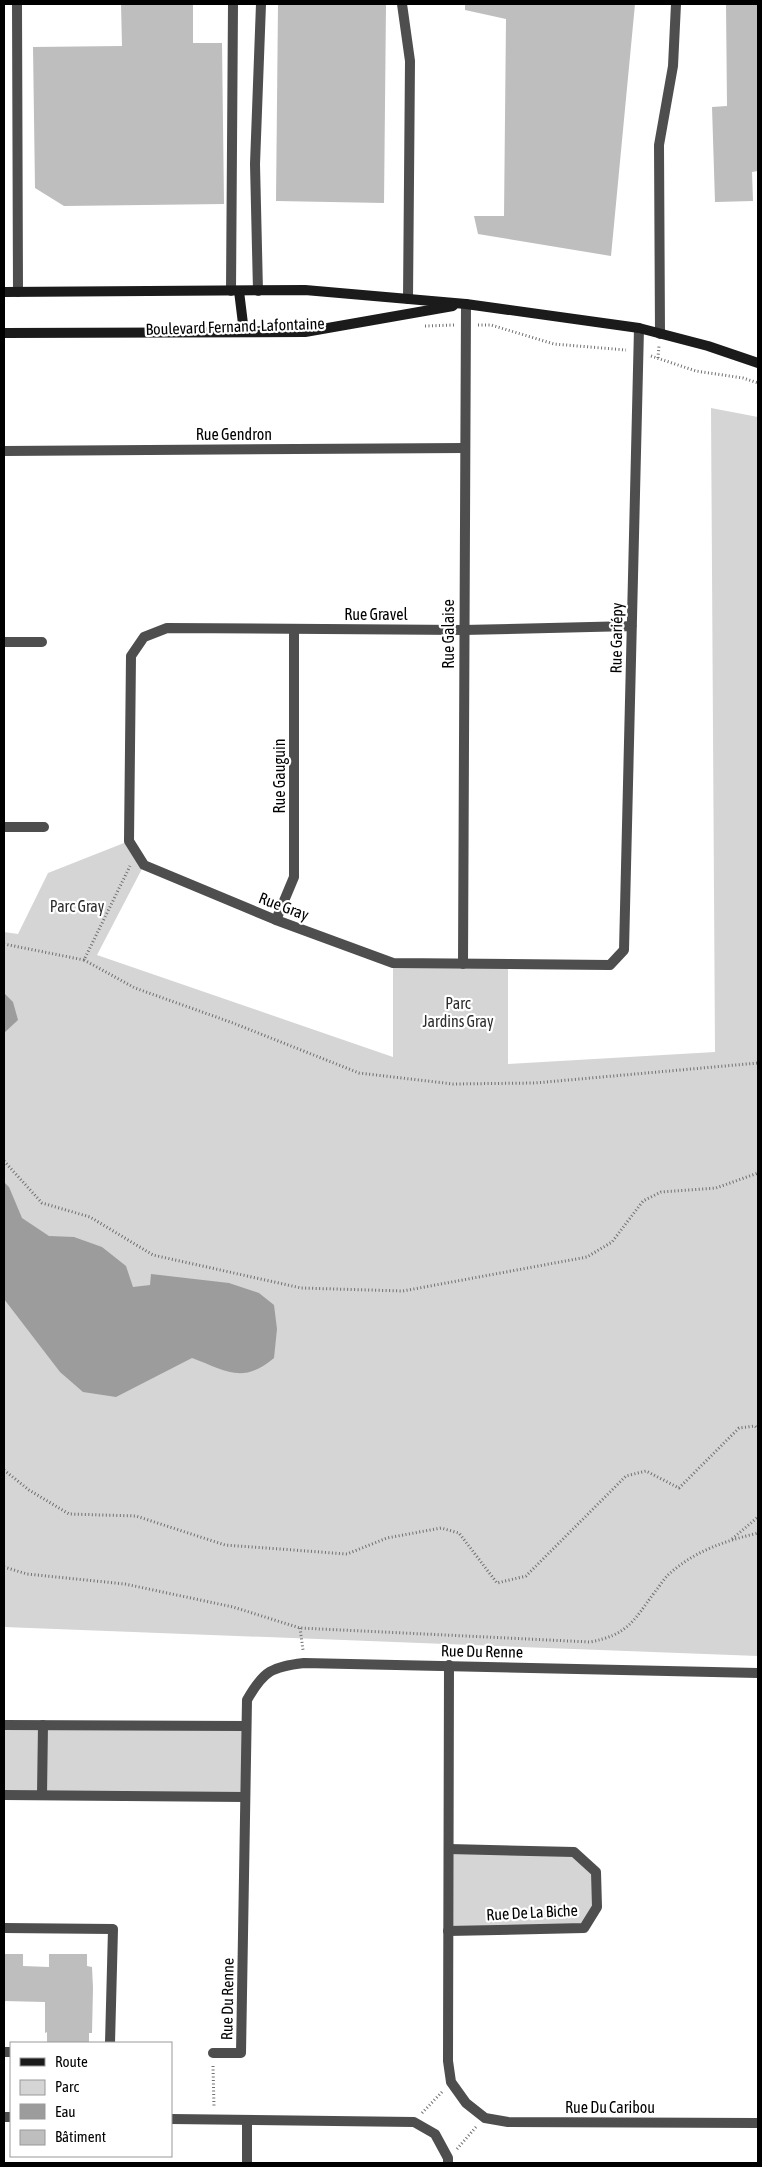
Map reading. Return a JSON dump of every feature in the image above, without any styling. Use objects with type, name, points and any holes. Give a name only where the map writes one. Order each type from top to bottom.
[{"type":"street","points":[[17,4],[18,292]]},
{"type":"street","points":[[233,4],[235,291]]},
{"type":"street","points":[[258,291],[254,164],[260,4]]},
{"type":"street","points":[[402,4],[410,61],[408,299]]},
{"type":"street","points":[[660,334],[659,145],[673,66],[676,4]]},
{"type":"street","name":"Boulevard Fernand-Lafontaine","points":[[4,292],[305,290],[466,304],[639,328],[708,346],[758,363]]},
{"type":"street","name":"Boulevard Fernand-Lafontaine","points":[[235,291],[244,332]]},
{"type":"street","name":"Boulevard Fernand-Lafontaine","points":[[4,333],[305,332],[466,304]]},
{"type":"street","name":"Rue Galaise","points":[[462,964],[466,304]]},
{"type":"street","name":"Rue Gariépy","points":[[624,950],[639,328]]},
{"type":"street","name":"Rue Gendron","points":[[4,451],[464,448]]},
{"type":"street","name":"Rue Gravel","points":[[136,854],[128,841],[131,656],[144,637],[167,628],[463,630],[632,626]]},
{"type":"street","name":"Rue Gauguin","points":[[276,920],[294,877],[294,629]]},
{"type":"street","points":[[4,642],[42,642]]},
{"type":"street","points":[[4,827],[44,827]]},
{"type":"street","name":"Rue Gray","points":[[136,854],[144,865],[276,920],[393,963],[610,965],[624,950]]},
{"type":"street","name":"Rue Du Renne","points":[[213,2053],[241,2053],[247,1700],[255,1685],[266,1674],[278,1666],[304,1663],[758,1673]]},
{"type":"street","points":[[449,1665],[448,2061],[451,2082]]},
{"type":"street","points":[[4,1725],[246,1726]]},
{"type":"street","points":[[42,1795],[43,1725]]},
{"type":"street","points":[[4,1795],[245,1797]]},
{"type":"street","name":"Rue De La Biche","points":[[448,1931],[584,1928],[597,1907],[596,1872],[574,1852],[449,1849]]},
{"type":"street","points":[[4,1928],[113,1929],[110,2042]]},
{"type":"street","name":"Rue Du Caribou","points":[[451,2082],[466,2103],[485,2118],[508,2122],[758,2123]]},
{"type":"street","points":[[172,2119],[414,2122],[435,2134],[448,2161]]},
{"type":"street","points":[[246,2163],[247,2120]]},
{"type":"path","points":[[420,326],[491,325],[554,344],[638,350],[696,372],[744,378],[758,383]]},
{"type":"path","points":[[84,960],[136,854]]},
{"type":"path","points":[[4,944],[84,960],[135,988],[233,1023],[359,1073],[454,1084],[535,1083],[758,1063]]},
{"type":"path","points":[[4,1162],[42,1203],[90,1217],[153,1255],[301,1288],[403,1291],[587,1257],[612,1242],[643,1201],[661,1192],[716,1188],[758,1173]]},
{"type":"path","points":[[4,1470],[29,1490],[69,1514],[136,1516],[224,1545],[347,1554],[387,1538],[441,1528],[460,1533],[497,1583],[526,1576],[626,1476],[646,1471],[679,1488],[739,1428],[755,1426],[758,1429]]},
{"type":"path","points":[[732,1540],[758,1517]]},
{"type":"path","points":[[4,1567],[27,1574],[143,1588],[233,1607],[300,1628],[590,1642],[611,1638],[632,1624],[667,1575],[697,1553],[758,1533]]},
{"type":"path","points":[[300,1628],[304,1663]]},
{"type":"path","points":[[213,2053],[214,2120]]},
{"type":"path","points":[[414,2122],[451,2082]]},
{"type":"path","points":[[448,2161],[485,2118]]},
{"type":"green space","points":[[711,408],[758,417],[758,1656],[4,1627],[4,932],[18,934],[48,873],[129,841],[144,865],[97,955],[393,1057],[393,963],[508,965],[508,1064],[715,1052]]},
{"type":"green space","points":[[4,1725],[246,1726],[245,1797],[4,1795]]},
{"type":"green space","points":[[449,1849],[574,1852],[596,1872],[597,1907],[584,1928],[448,1931]]},
{"type":"water","points":[[4,993],[13,1002],[18,1020],[4,1033]]},
{"type":"water","points":[[4,1182],[9,1187],[22,1218],[49,1236],[74,1237],[102,1247],[126,1266],[133,1287],[150,1285],[151,1274],[229,1283],[259,1293],[274,1305],[277,1329],[274,1358],[252,1371],[233,1373],[192,1358],[116,1397],[83,1392],[60,1372],[4,1299]]},
{"type":"building","points":[[121,4],[193,4],[193,43],[222,43],[224,204],[64,206],[35,188],[33,47],[122,46]]},
{"type":"building","points":[[278,4],[386,4],[384,203],[276,201]]},
{"type":"building","points":[[465,4],[635,4],[611,256],[478,234],[474,216],[504,216],[506,19],[465,10]]},
{"type":"building","points":[[726,4],[758,4],[758,171],[752,172],[753,201],[715,202],[712,107],[727,106]]},
{"type":"building","points":[[4,1954],[23,1954],[23,1966],[49,1967],[49,1954],[87,1954],[87,1966],[92,1967],[93,1988],[92,2033],[89,2033],[89,2042],[47,2042],[47,2032],[45,2033],[45,2002],[4,2001]]},
{"type":"park label","name":"Parc Gray","points":[[77,906]]},
{"type":"park label","name":"Parc Jardins Gray","points":[[458,1012]]}]
